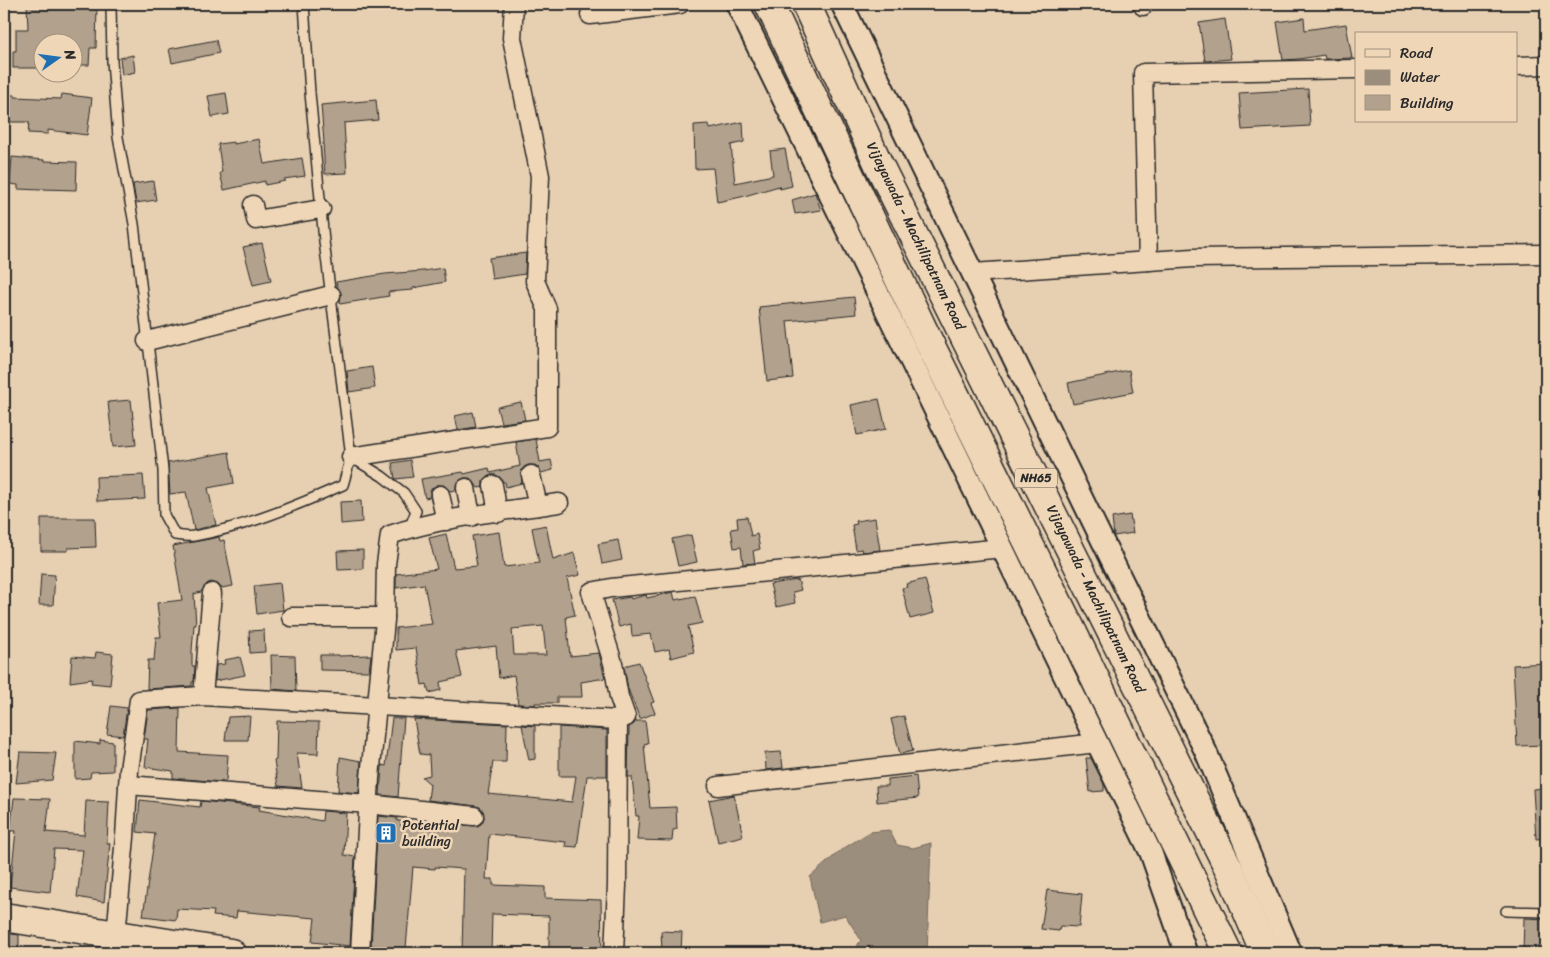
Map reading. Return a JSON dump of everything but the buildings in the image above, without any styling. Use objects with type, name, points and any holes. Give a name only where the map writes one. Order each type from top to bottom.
[{"type":"main road","name":"Vijayawada - Machilipatnam Road","points":[[806,4],[878,163],[1230,871],[1265,953]]},
{"type":"main road","name":"NH65","points":[[767,8],[1228,953]]},
{"type":"main road","points":[[4,917],[116,935],[183,949],[231,953]]},
{"type":"street","points":[[351,457],[547,427],[547,309],[535,281],[540,176],[512,38],[514,4]]},
{"type":"street","points":[[590,16],[680,4]]},
{"type":"street","points":[[737,4],[1151,853],[1186,953]]},
{"type":"street","points":[[842,4],[1206,752],[1291,953]]},
{"type":"street","points":[[1518,66],[1546,65]]},
{"type":"street","points":[[1148,261],[1143,73],[1355,69]]},
{"type":"street","points":[[253,205],[256,220],[320,209]]},
{"type":"street","points":[[972,273],[1193,258],[1546,254]]},
{"type":"street","points":[[147,341],[331,295]]},
{"type":"street","points":[[531,475],[538,506]]},
{"type":"street","points":[[493,485],[498,513]]},
{"type":"street","points":[[466,488],[472,517]]},
{"type":"street","points":[[440,495],[446,521]]},
{"type":"street","points":[[360,953],[368,804],[385,617],[386,564],[390,535],[446,521],[559,503]]},
{"type":"street","points":[[116,935],[129,770],[139,700],[203,696],[618,720],[626,717],[619,697],[613,662],[591,592],[611,588],[1002,548]]},
{"type":"street","points":[[203,696],[212,593]]},
{"type":"street","points":[[291,617],[385,617]]},
{"type":"street","points":[[614,953],[617,885],[618,720]]},
{"type":"street","points":[[718,786],[1097,743]]},
{"type":"street","points":[[128,785],[368,804],[474,816]]},
{"type":"lane","points":[[111,4],[112,61],[118,137],[134,224],[163,470],[164,515],[175,536],[192,536],[244,524],[312,499],[343,485],[351,457],[320,209],[304,4]]},
{"type":"lane","points":[[351,457],[382,476],[404,493],[416,511],[409,529]]},
{"type":"lane","points":[[1506,911],[1546,912]]},
{"type":"water","points":[[889,830],[897,845],[913,848],[931,843],[927,953],[852,953],[861,940],[845,915],[820,922],[810,877],[841,850],[870,832]]},
{"type":"place","name":"Potential building","points":[[386,833]]}]
